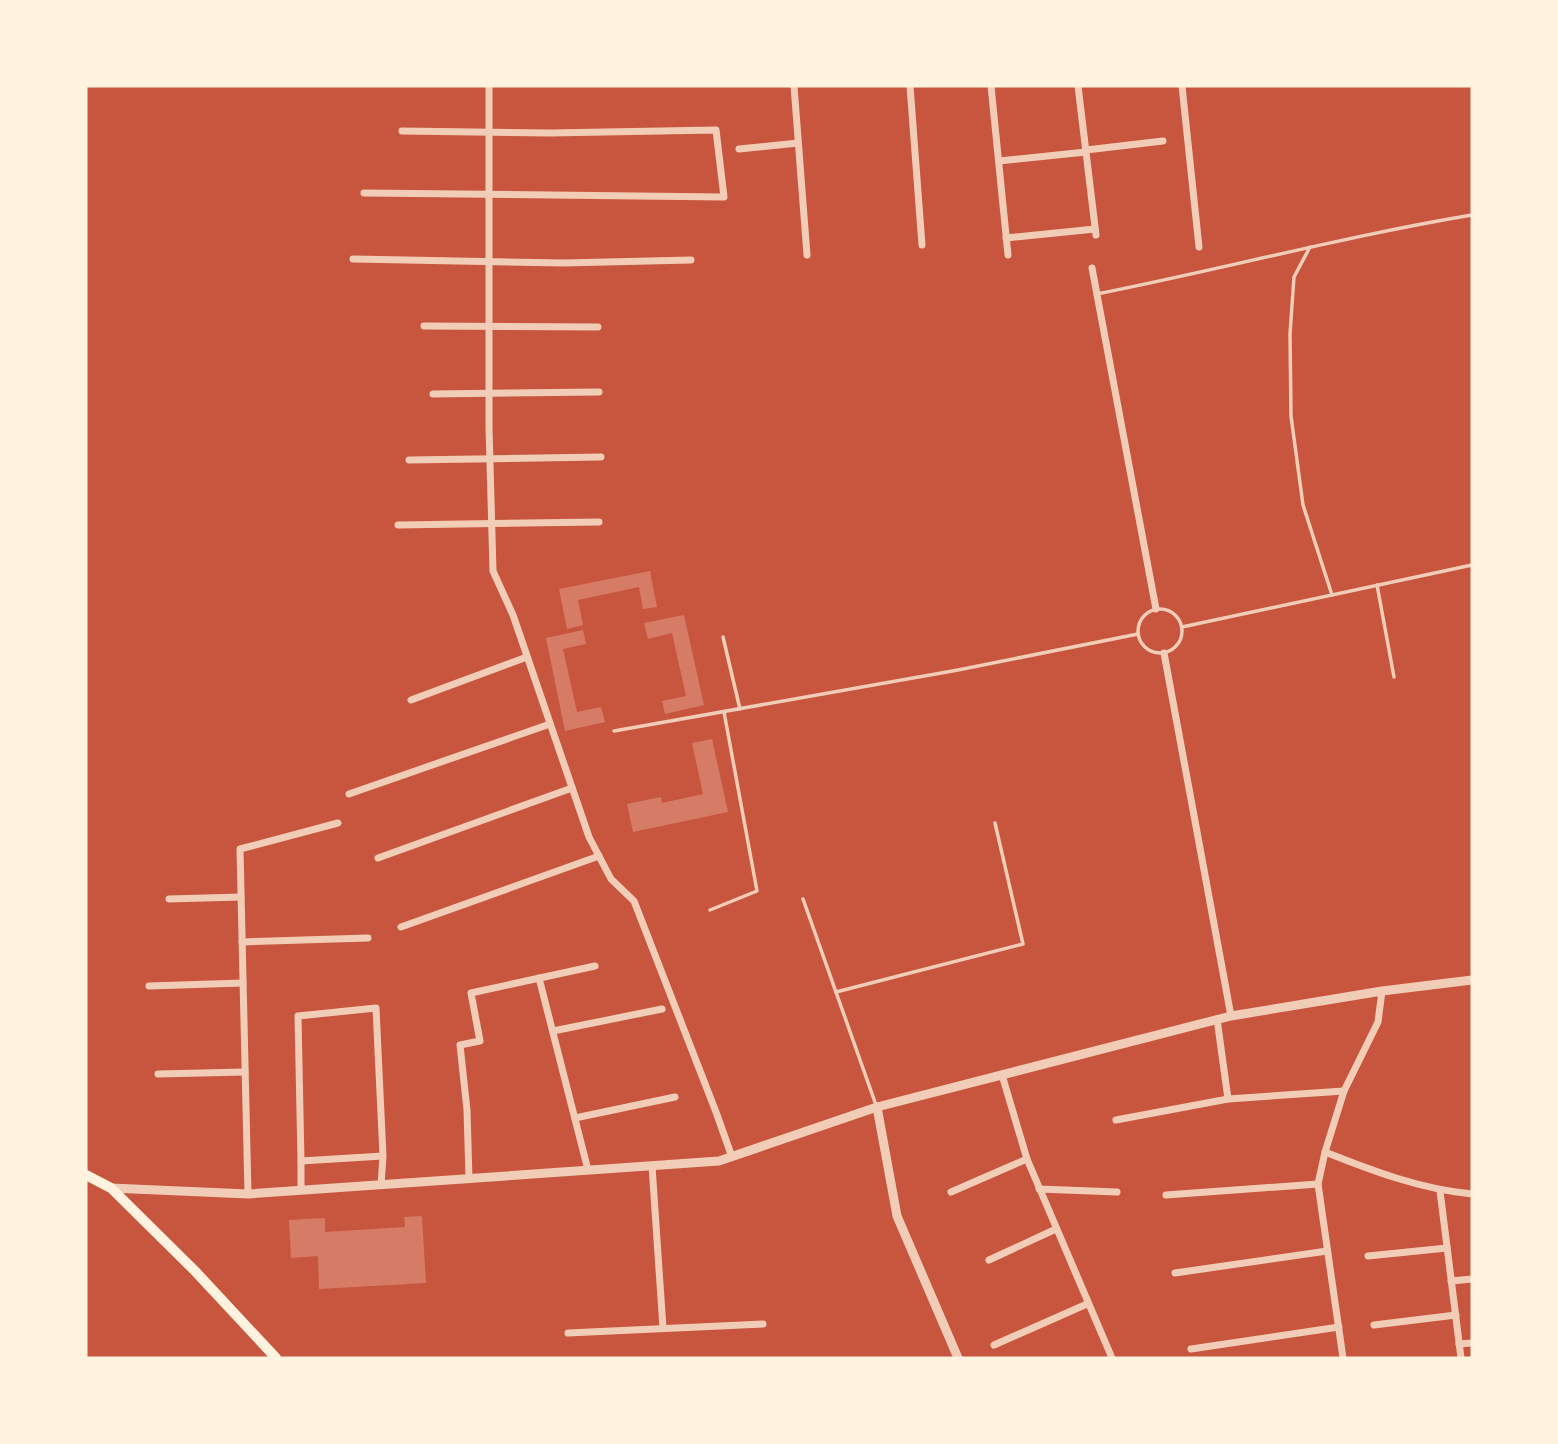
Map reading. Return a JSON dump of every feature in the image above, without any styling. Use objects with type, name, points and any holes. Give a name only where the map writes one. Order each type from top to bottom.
[{"type":"main road","points":[[86,1175],[111,1188],[195,1271],[276,1358]]},
{"type":"street","points":[[489,86],[489,394],[493,571],[513,615],[589,837],[611,878],[634,901],[732,1157]]},
{"type":"street","points":[[794,86],[807,255]]},
{"type":"street","points":[[909,86],[922,245]]},
{"type":"street","points":[[991,86],[1008,255]]},
{"type":"street","points":[[1006,238],[1096,232],[1078,86]]},
{"type":"street","points":[[1182,86],[1199,247]]},
{"type":"street","points":[[363,193],[724,197],[716,130],[550,133],[401,131]]},
{"type":"street","points":[[999,161],[1163,141]]},
{"type":"street","points":[[738,149],[798,143]]},
{"type":"street","points":[[353,259],[564,263],[691,260]]},
{"type":"street","points":[[1093,268],[1156,609]]},
{"type":"street","points":[[424,327],[598,327]]},
{"type":"street","points":[[433,394],[599,392]]},
{"type":"street","points":[[408,460],[601,457]]},
{"type":"street","points":[[398,525],[599,522]]},
{"type":"street","points":[[1164,653],[1231,1016]]},
{"type":"street","points":[[411,700],[527,657]]},
{"type":"street","points":[[349,794],[550,724]]},
{"type":"street","points":[[378,858],[572,788]]},
{"type":"street","points":[[248,1194],[240,849],[338,823]]},
{"type":"street","points":[[401,927],[599,856]]},
{"type":"street","points":[[169,900],[241,897]]},
{"type":"street","points":[[242,942],[368,938]]},
{"type":"street","points":[[469,1179],[467,1110],[460,1045],[480,1041],[471,993],[595,966]]},
{"type":"street","points":[[539,978],[588,1170]]},
{"type":"street","points":[[111,1188],[248,1194],[719,1161],[877,1107],[1217,1019],[1382,991],[1472,980]]},
{"type":"street","points":[[149,986],[243,983]]},
{"type":"street","points":[[1343,1358],[1318,1184],[1344,1091],[1378,1022],[1382,991]]},
{"type":"street","points":[[301,1190],[298,1016],[376,1008],[382,1185]]},
{"type":"street","points":[[553,1031],[662,1009]]},
{"type":"street","points":[[1217,1019],[1228,1099]]},
{"type":"street","points":[[158,1074],[245,1072]]},
{"type":"street","points":[[1002,1076],[1027,1160],[1112,1358]]},
{"type":"street","points":[[1116,1120],[1228,1099],[1344,1091]]},
{"type":"street","points":[[575,1118],[675,1097]]},
{"type":"street","points":[[877,1107],[897,1216],[958,1358]]},
{"type":"street","points":[[1325,1152],[1381,1174],[1440,1191],[1472,1194]]},
{"type":"street","points":[[301,1161],[383,1156]]},
{"type":"street","points":[[951,1192],[1027,1160]]},
{"type":"street","points":[[652,1166],[663,1328]]},
{"type":"street","points":[[1166,1195],[1318,1184]]},
{"type":"street","points":[[1039,1189],[1117,1192]]},
{"type":"street","points":[[1440,1191],[1461,1358]]},
{"type":"street","points":[[989,1260],[1056,1229]]},
{"type":"street","points":[[1368,1256],[1447,1248]]},
{"type":"street","points":[[1175,1273],[1327,1251]]},
{"type":"street","points":[[1451,1281],[1472,1279]]},
{"type":"street","points":[[994,1345],[1087,1304]]},
{"type":"street","points":[[1374,1325],[1455,1315]]},
{"type":"street","points":[[568,1333],[763,1324]]},
{"type":"street","points":[[1191,1349],[1339,1327]]},
{"type":"street","points":[[1459,1344],[1472,1343]]},
{"type":"lane","points":[[1097,294],[1472,215]]},
{"type":"lane","points":[[1310,247],[1294,277],[1290,334],[1291,416],[1303,505],[1332,595]]},
{"type":"lane","points":[[1182,627],[1472,565]]},
{"type":"lane","points":[[1377,585],[1394,677]]},
{"type":"lane","points":[[1156,609],[1170,610],[1182,627],[1176,647],[1164,653],[1143,646],[1138,634],[1139,623],[1143,617],[1156,609]]},
{"type":"lane","points":[[614,731],[1138,634]]},
{"type":"lane","points":[[723,636],[740,709]]},
{"type":"lane","points":[[710,910],[757,891],[724,712]]},
{"type":"lane","points":[[836,992],[1023,944],[995,823]]},
{"type":"lane","points":[[803,899],[877,1107]]},
{"type":"building","points":[[650,571],[657,607],[643,609],[639,587],[578,600],[583,625],[567,629],[559,589]]},
{"type":"building","points":[[684,615],[704,705],[665,714],[662,701],[686,696],[672,633],[648,639],[644,623]]},
{"type":"building","points":[[583,630],[586,644],[563,649],[577,712],[601,707],[605,722],[565,731],[546,638]]},
{"type":"building","points":[[712,739],[728,812],[633,832],[627,804],[661,797],[662,803],[703,794],[692,743]]},
{"type":"building","points":[[422,1216],[426,1283],[319,1289],[318,1256],[291,1258],[289,1220],[325,1218],[325,1232],[405,1227],[404,1217]]}]
